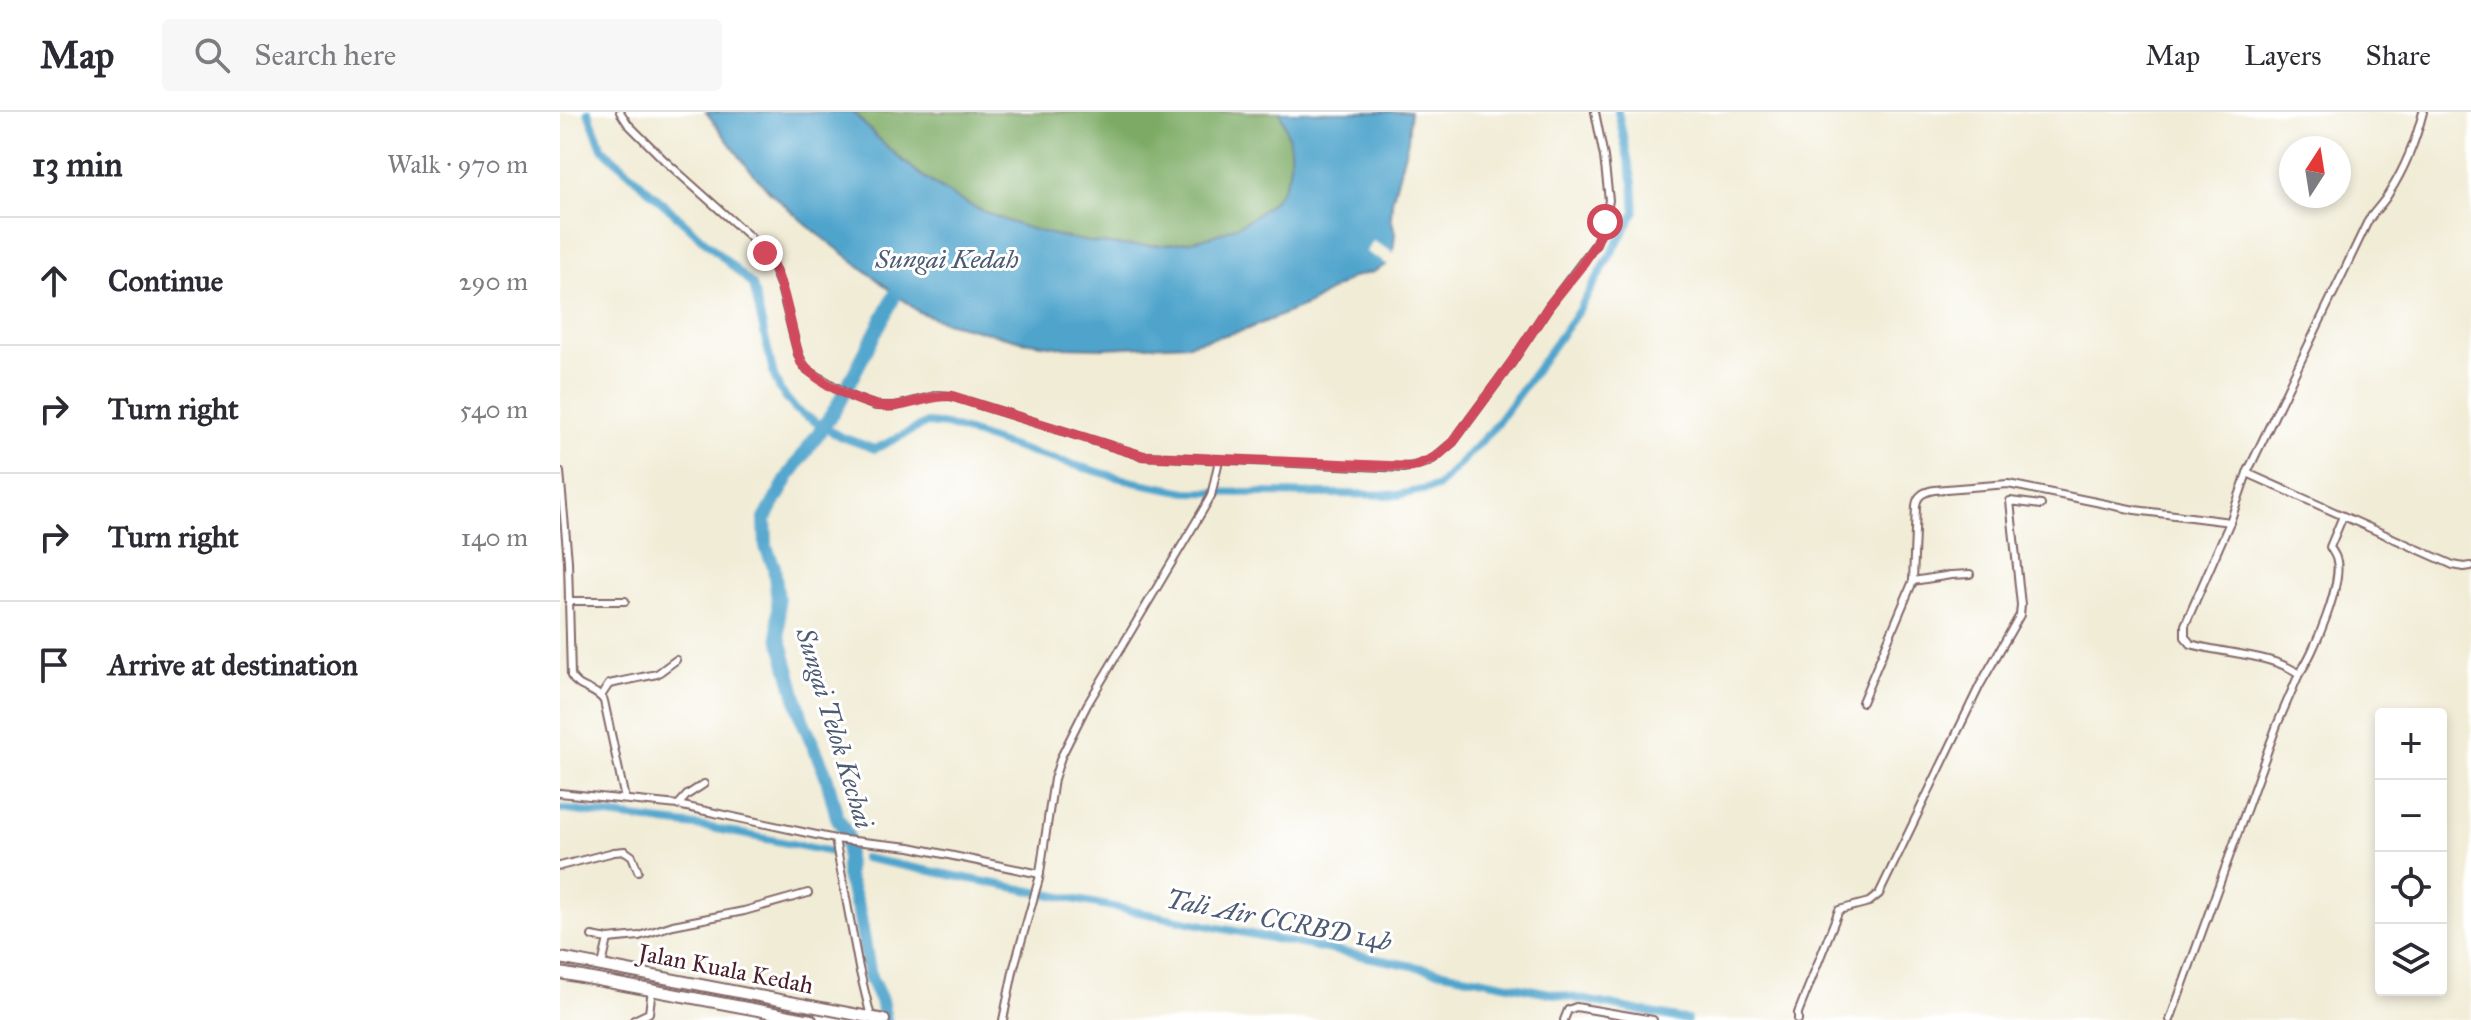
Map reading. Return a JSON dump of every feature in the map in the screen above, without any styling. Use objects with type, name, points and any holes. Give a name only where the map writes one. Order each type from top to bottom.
[{"type":"main road","name":"Jalan Kuala Kedah","points":[[560,958],[876,1018]]},
{"type":"main road","name":"Jalan Kuala Kedah","points":[[560,973],[811,1020]]},
{"type":"street","points":[[620,112],[664,160],[765,253],[777,274],[801,362],[806,369],[852,397],[886,407],[938,395],[951,396],[1133,454],[1154,457],[1413,467],[1429,462],[1453,442],[1549,306],[1582,265],[1602,232],[1608,209],[1608,185],[1595,112]]},
{"type":"street","points":[[2299,674],[2272,662],[2191,644],[2185,637],[2184,629],[2230,522],[2247,473],[2367,223],[2401,172],[2416,139],[2423,112]]},
{"type":"street","points":[[1003,1020],[1039,877],[1054,779],[1061,757],[1087,705],[1211,496],[1219,460]]},
{"type":"street","points":[[560,472],[571,676],[581,687],[601,696],[606,705],[625,799]]},
{"type":"street","points":[[2247,473],[2453,565],[2471,566]]},
{"type":"street","points":[[1862,702],[1913,581],[1917,500],[1928,491],[2008,484],[2135,510],[2230,522]]},
{"type":"street","points":[[1798,1020],[1798,1013],[1839,910],[1869,902],[1879,894],[1980,685],[2020,615],[2010,501],[2041,505]]},
{"type":"street","points":[[2170,1020],[2277,725],[2299,674],[2311,655],[2332,597],[2337,564],[2330,547],[2343,516]]},
{"type":"street","points":[[1913,581],[1970,574]]},
{"type":"street","points":[[569,601],[625,601]]},
{"type":"street","points":[[601,696],[609,684],[657,674],[676,660]]},
{"type":"street","points":[[678,805],[704,784]]},
{"type":"street","points":[[560,793],[678,805],[839,839],[910,847],[1039,877]]},
{"type":"street","points":[[839,839],[856,954],[876,1018]]},
{"type":"street","points":[[560,866],[621,851],[632,856],[638,871]]},
{"type":"street","points":[[592,936],[608,939],[639,936],[808,893]]},
{"type":"street","points":[[602,965],[608,939]]},
{"type":"street","points":[[634,1020],[649,1013],[652,989]]},
{"type":"street","points":[[1564,1020],[1568,1010],[1576,1007],[1653,1020]]},
{"type":"green space","points":[[853,112],[1280,112],[1289,139],[1290,165],[1288,177],[1274,200],[1234,227],[1202,239],[1167,245],[1095,243],[1025,227],[954,197],[900,158]]},
{"type":"water","name":"Sungai Kedah","points":[[706,112],[853,112],[884,144],[918,172],[974,207],[1025,227],[1059,236],[1131,246],[1167,245],[1202,239],[1234,227],[1263,210],[1274,200],[1288,177],[1291,152],[1280,112],[1410,114],[1408,140],[1392,201],[1391,217],[1395,233],[1393,252],[1387,264],[1373,272],[1353,277],[1309,304],[1245,330],[1189,344],[1103,348],[1063,347],[1022,341],[945,322],[919,312],[808,226],[771,193]]},
{"type":"pier","points":[[1373,241],[1396,254],[1390,266],[1366,252]]},
{"type":"waterway","points":[[588,112],[602,148],[753,285],[780,390],[796,410],[839,436],[875,449],[927,423],[946,425],[1134,482],[1187,492],[1398,495],[1437,487],[1492,430],[1579,310],[1635,212],[1633,183],[1618,112]]},
{"type":"waterway","name":"Sungai Telok Kechai","points":[[885,1020],[881,1000],[870,977],[859,912],[847,876],[847,835],[837,817],[826,775],[802,719],[779,636],[774,567],[766,547],[765,519],[790,474],[836,408],[895,295],[901,277]]},
{"type":"waterway","name":"Tali Air CCRBD 14b","points":[[560,809],[712,828],[832,852]]},
{"type":"waterway","name":"Tali Air CCRBD 14b","points":[[864,858],[1687,1020]]},
{"type":"route","points":[[765,253],[777,274],[798,354],[806,369],[852,397],[876,406],[896,406],[938,395],[951,396],[1143,456],[1389,468],[1413,467],[1429,462],[1453,442],[1549,306],[1582,265],[1605,222]]}]
